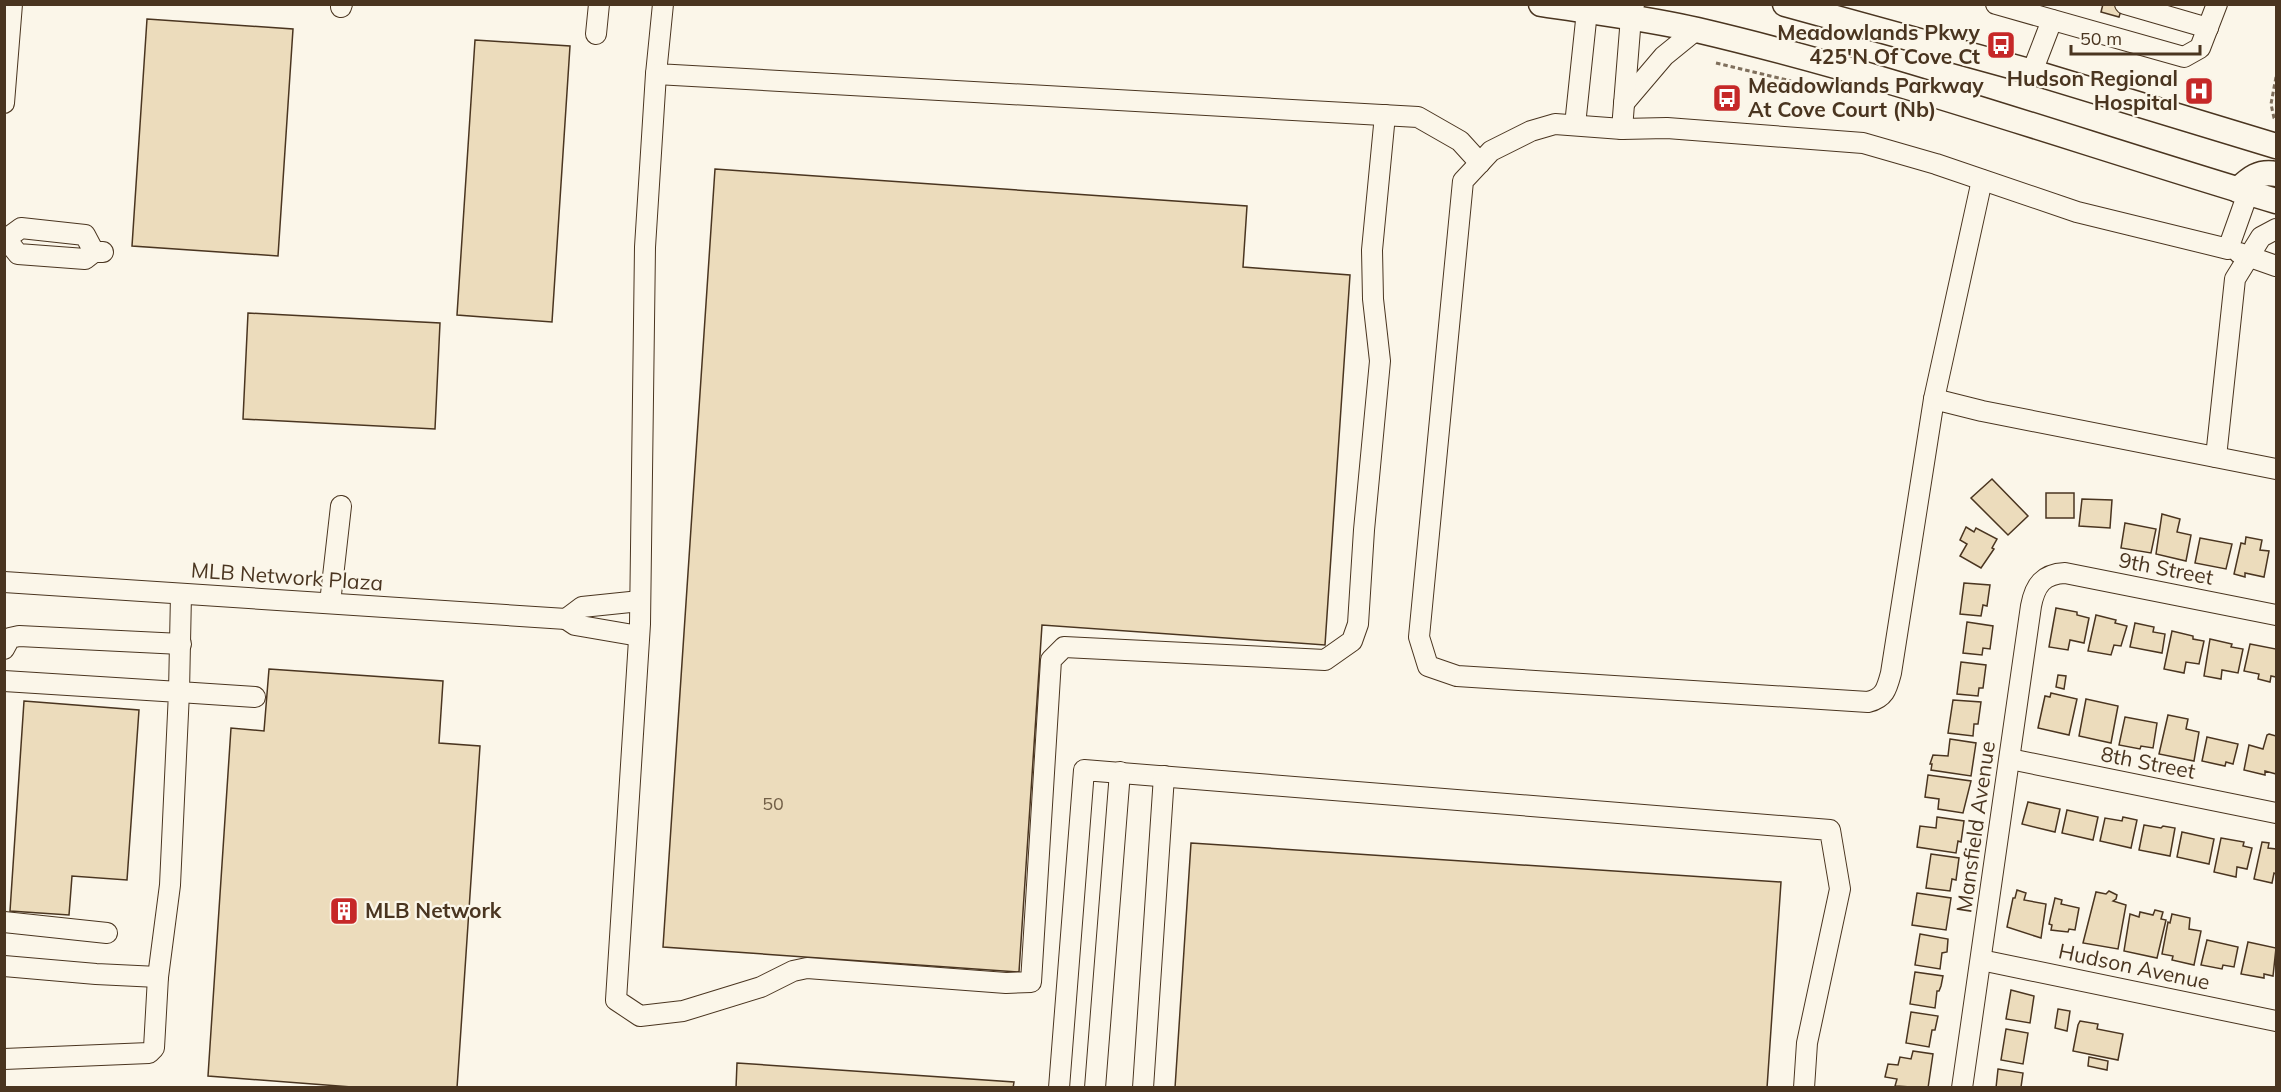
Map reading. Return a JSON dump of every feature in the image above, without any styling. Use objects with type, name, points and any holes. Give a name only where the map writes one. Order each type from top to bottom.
[{"type":"main road","points":[[1540,4],[1632,11],[1842,68],[2277,201]]},
{"type":"main road","points":[[1785,4],[2032,72],[2277,146]]},
{"type":"main road","points":[[2243,191],[2249,179],[2258,174],[2277,174]]},
{"type":"street","points":[[4,103],[12,4]]},
{"type":"street","points":[[596,34],[599,4]]},
{"type":"street","points":[[663,4],[656,74],[645,247],[639,636],[616,1000],[639,1016],[683,1011],[761,987],[793,971],[807,968],[1006,983],[1031,982],[1051,660],[1064,647],[1325,660],[1352,641],[1358,624],[1364,530],[1380,361],[1373,299],[1372,250],[1385,115]]},
{"type":"street","points":[[1996,4],[2050,14],[2184,57],[2200,48],[2217,4]]},
{"type":"street","points":[[2125,4],[2208,28]]},
{"type":"street","points":[[1575,126],[1577,8]]},
{"type":"street","points":[[1622,129],[1632,11]]},
{"type":"street","points":[[2032,72],[2050,14]]},
{"type":"street","points":[[1624,103],[1664,56],[1696,30]]},
{"type":"street","points":[[656,74],[1418,117],[1460,141],[1480,163]]},
{"type":"street","points":[[1982,180],[1934,399],[1891,673],[1885,694],[1868,702],[1457,676],[1428,666],[1419,637],[1463,181],[1491,150],[1532,131],[1555,124],[1622,129],[1667,128],[1863,143],[1982,180],[2077,212],[2228,249],[2277,266]]},
{"type":"street","points":[[2228,249],[2243,191]]},
{"type":"street","points":[[5,239],[21,228],[86,235],[98,252]]},
{"type":"street","points":[[2216,457],[2235,279],[2262,237],[2277,229]]},
{"type":"street","points":[[1934,399],[2277,469]]},
{"type":"street","points":[[330,603],[341,506]]},
{"type":"street","name":"9th Street","points":[[2046,577],[2055,573],[2066,573],[2277,615]]},
{"type":"street","name":"Mansfield Avenue","points":[[1962,1088],[2031,606],[2034,593],[2046,577]]},
{"type":"street","name":"MLB Network Plaza","points":[[4,582],[566,619],[575,625],[639,636]]},
{"type":"street","points":[[4,1059],[149,1053],[154,1048],[158,977],[170,885],[181,644],[181,594]]},
{"type":"street","points":[[566,619],[582,607],[640,602]]},
{"type":"street","points":[[4,649],[10,638],[19,636],[181,644]]},
{"type":"street","points":[[4,681],[255,697]]},
{"type":"street","name":"8th Street","points":[[2010,759],[2277,813]]},
{"type":"street","points":[[1059,1088],[1084,770],[1830,830],[1840,889],[1807,1043],[1804,1088]]},
{"type":"street","points":[[1095,1088],[1120,772]]},
{"type":"street","points":[[1143,1088],[1164,776]]},
{"type":"street","points":[[4,922],[107,933]]},
{"type":"street","name":"Hudson Avenue","points":[[1981,960],[2277,1021]]},
{"type":"street","points":[[4,966],[158,977]]},
{"type":"path","points":[[1716,63],[1791,81]]},
{"type":"path","points":[[2277,77],[2271,104],[2274,118],[2277,120]]},
{"type":"building","points":[[2103,4],[2123,4],[2119,17],[2101,12]]},
{"type":"building","points":[[147,19],[293,29],[278,256],[132,246]]},
{"type":"building","points":[[475,40],[570,46],[552,322],[457,315]]},
{"type":"building","points":[[1718,91],[1738,93],[1738,105],[1717,104]]},
{"type":"building","points":[[715,169],[1247,206],[1243,267],[1350,275],[1325,645],[1042,625],[1019,972],[663,947]]},
{"type":"building","points":[[248,313],[440,323],[435,429],[243,419]]},
{"type":"building","points":[[1992,479],[2028,516],[2008,535],[1971,498]]},
{"type":"building","points":[[2046,493],[2074,493],[2074,518],[2046,518]]},
{"type":"building","points":[[2082,499],[2112,500],[2110,528],[2079,526]]},
{"type":"building","points":[[2162,514],[2180,519],[2177,532],[2191,535],[2186,561],[2156,554]]},
{"type":"building","points":[[2125,523],[2156,529],[2151,553],[2121,548]]},
{"type":"building","points":[[1966,527],[1974,532],[1976,528],[1997,539],[1992,548],[1994,549],[1981,568],[1960,556],[1967,544],[1960,540]]},
{"type":"building","points":[[2246,537],[2262,540],[2260,550],[2269,551],[2264,577],[2245,573],[2245,577],[2234,574],[2241,543],[2245,544]]},
{"type":"building","points":[[2200,538],[2232,544],[2226,569],[2195,563]]},
{"type":"building","points":[[1964,583],[1990,585],[1987,606],[1983,605],[1981,616],[1960,614]]},
{"type":"building","points":[[2056,608],[2077,612],[2077,615],[2089,618],[2084,643],[2070,640],[2068,650],[2049,647]]},
{"type":"building","points":[[2096,615],[2116,620],[2115,623],[2127,626],[2121,646],[2114,645],[2111,655],[2088,651]]},
{"type":"building","points":[[1967,622],[1993,626],[1990,649],[1983,648],[1982,655],[1963,653]]},
{"type":"building","points":[[2135,623],[2154,627],[2153,632],[2165,634],[2162,653],[2130,647]]},
{"type":"building","points":[[2172,631],[2204,641],[2199,664],[2186,662],[2184,673],[2164,669]]},
{"type":"building","points":[[2210,639],[2243,649],[2238,673],[2222,670],[2221,679],[2204,676]]},
{"type":"building","points":[[2250,644],[2276,649],[2276,677],[2271,676],[2270,682],[2258,679],[2259,674],[2244,671]]},
{"type":"building","points":[[1961,662],[1986,665],[1983,688],[1979,688],[1978,696],[1957,694]]},
{"type":"building","name":"MLB Network","points":[[269,669],[443,681],[439,743],[480,746],[457,1088],[365,1088],[208,1076],[231,728],[264,731]]},
{"type":"building","points":[[2058,675],[2066,676],[2064,689],[2056,687]]},
{"type":"building","points":[[2051,693],[2077,699],[2069,735],[2038,728],[2045,696],[2050,697]]},
{"type":"building","points":[[2086,699],[2118,706],[2111,743],[2079,736]]},
{"type":"building","points":[[1953,700],[1981,702],[1978,724],[1974,724],[1973,736],[1948,733]]},
{"type":"building","points":[[24,701],[139,710],[127,880],[72,876],[69,915],[10,911]]},
{"type":"building","points":[[2168,715],[2188,719],[2186,729],[2199,732],[2194,761],[2159,754]]},
{"type":"building","points":[[2125,717],[2157,723],[2153,748],[2141,746],[2140,749],[2119,745]]},
{"type":"building","points":[[2269,734],[2276,736],[2276,774],[2265,771],[2265,775],[2244,770],[2249,745],[2263,749]]},
{"type":"building","points":[[2207,737],[2238,744],[2233,764],[2226,762],[2225,766],[2202,761]]},
{"type":"building","points":[[1950,739],[1976,743],[1971,776],[1931,770],[1933,755],[1948,756]]},
{"type":"building","points":[[1928,775],[1971,781],[1963,813],[1938,809],[1939,799],[1925,797]]},
{"type":"building","points":[[2028,802],[2060,809],[2055,832],[2022,824]]},
{"type":"building","points":[[2067,810],[2098,817],[2093,840],[2062,833]]},
{"type":"building","points":[[1937,817],[1964,821],[1961,842],[1958,841],[1956,853],[1917,847],[1920,826],[1936,828]]},
{"type":"building","points":[[2123,817],[2137,820],[2131,848],[2100,841],[2105,818],[2122,821]]},
{"type":"building","points":[[2144,825],[2175,828],[2170,856],[2139,850]]},
{"type":"building","points":[[2182,832],[2214,839],[2209,864],[2177,857]]},
{"type":"building","points":[[2221,838],[2244,842],[2243,846],[2252,848],[2247,869],[2237,867],[2236,877],[2214,872]]},
{"type":"building","points":[[2262,842],[2269,843],[2268,848],[2276,849],[2276,874],[2274,873],[2272,883],[2254,879]]},
{"type":"building","points":[[1191,843],[1781,882],[1767,1088],[1175,1088]]},
{"type":"building","points":[[1931,854],[1959,858],[1956,880],[1952,879],[1950,891],[1926,888]]},
{"type":"building","points":[[2017,890],[2026,893],[2024,900],[2046,904],[2041,938],[2007,927]]},
{"type":"building","points":[[2109,891],[2117,895],[2113,901],[2126,905],[2118,949],[2083,943],[2096,892],[2106,894]]},
{"type":"building","points":[[1917,893],[1951,898],[1946,930],[1912,925]]},
{"type":"building","points":[[2055,898],[2062,900],[2061,904],[2079,908],[2075,930],[2069,929],[2068,932],[2051,930],[2052,925],[2049,924]]},
{"type":"building","points":[[2155,910],[2163,912],[2161,919],[2166,920],[2157,958],[2124,951],[2130,914],[2139,917],[2140,912],[2153,915]]},
{"type":"building","points":[[2172,914],[2190,918],[2189,929],[2201,931],[2194,965],[2172,960],[2173,956],[2162,954],[2168,922],[2170,923]]},
{"type":"building","points":[[1920,934],[1948,939],[1947,952],[1942,953],[1940,969],[1915,965]]},
{"type":"building","points":[[2207,940],[2238,947],[2234,967],[2223,965],[2222,969],[2201,965]]},
{"type":"building","points":[[2248,942],[2276,948],[2273,976],[2264,974],[2264,978],[2241,974]]},
{"type":"building","points":[[1915,972],[1943,976],[1939,991],[1937,991],[1935,1008],[1910,1004]]},
{"type":"building","points":[[2011,990],[2034,996],[2030,1023],[2006,1019]]},
{"type":"building","points":[[2058,1009],[2070,1011],[2067,1031],[2055,1028]]},
{"type":"building","points":[[1911,1012],[1938,1016],[1935,1030],[1932,1030],[1929,1047],[1906,1043]]},
{"type":"building","points":[[2080,1021],[2098,1024],[2097,1029],[2123,1034],[2118,1060],[2073,1051]]},
{"type":"building","points":[[2006,1029],[2028,1033],[2023,1064],[2001,1060]]},
{"type":"building","points":[[1913,1051],[1933,1054],[1928,1088],[1895,1086],[1897,1079],[1885,1077],[1888,1064],[1898,1065],[1900,1057],[1911,1059]]},
{"type":"building","points":[[2089,1057],[2108,1061],[2107,1070],[2088,1066]]},
{"type":"building","points":[[737,1063],[1014,1082],[1013,1088],[736,1088]]},
{"type":"building","points":[[1998,1069],[2023,1073],[2021,1087],[2025,1088],[1996,1088]]},
{"type":"place","name":"Meadowlands Pkwy 425'N Of Cove Ct","points":[[2001,45]]},
{"type":"place","name":"Hudson Regional Hospital","points":[[2199,91]]},
{"type":"place","name":"Meadowlands Parkway At Cove Court (Nb)","points":[[1727,98]]},
{"type":"place","name":"MLB Network","points":[[344,911]]}]
